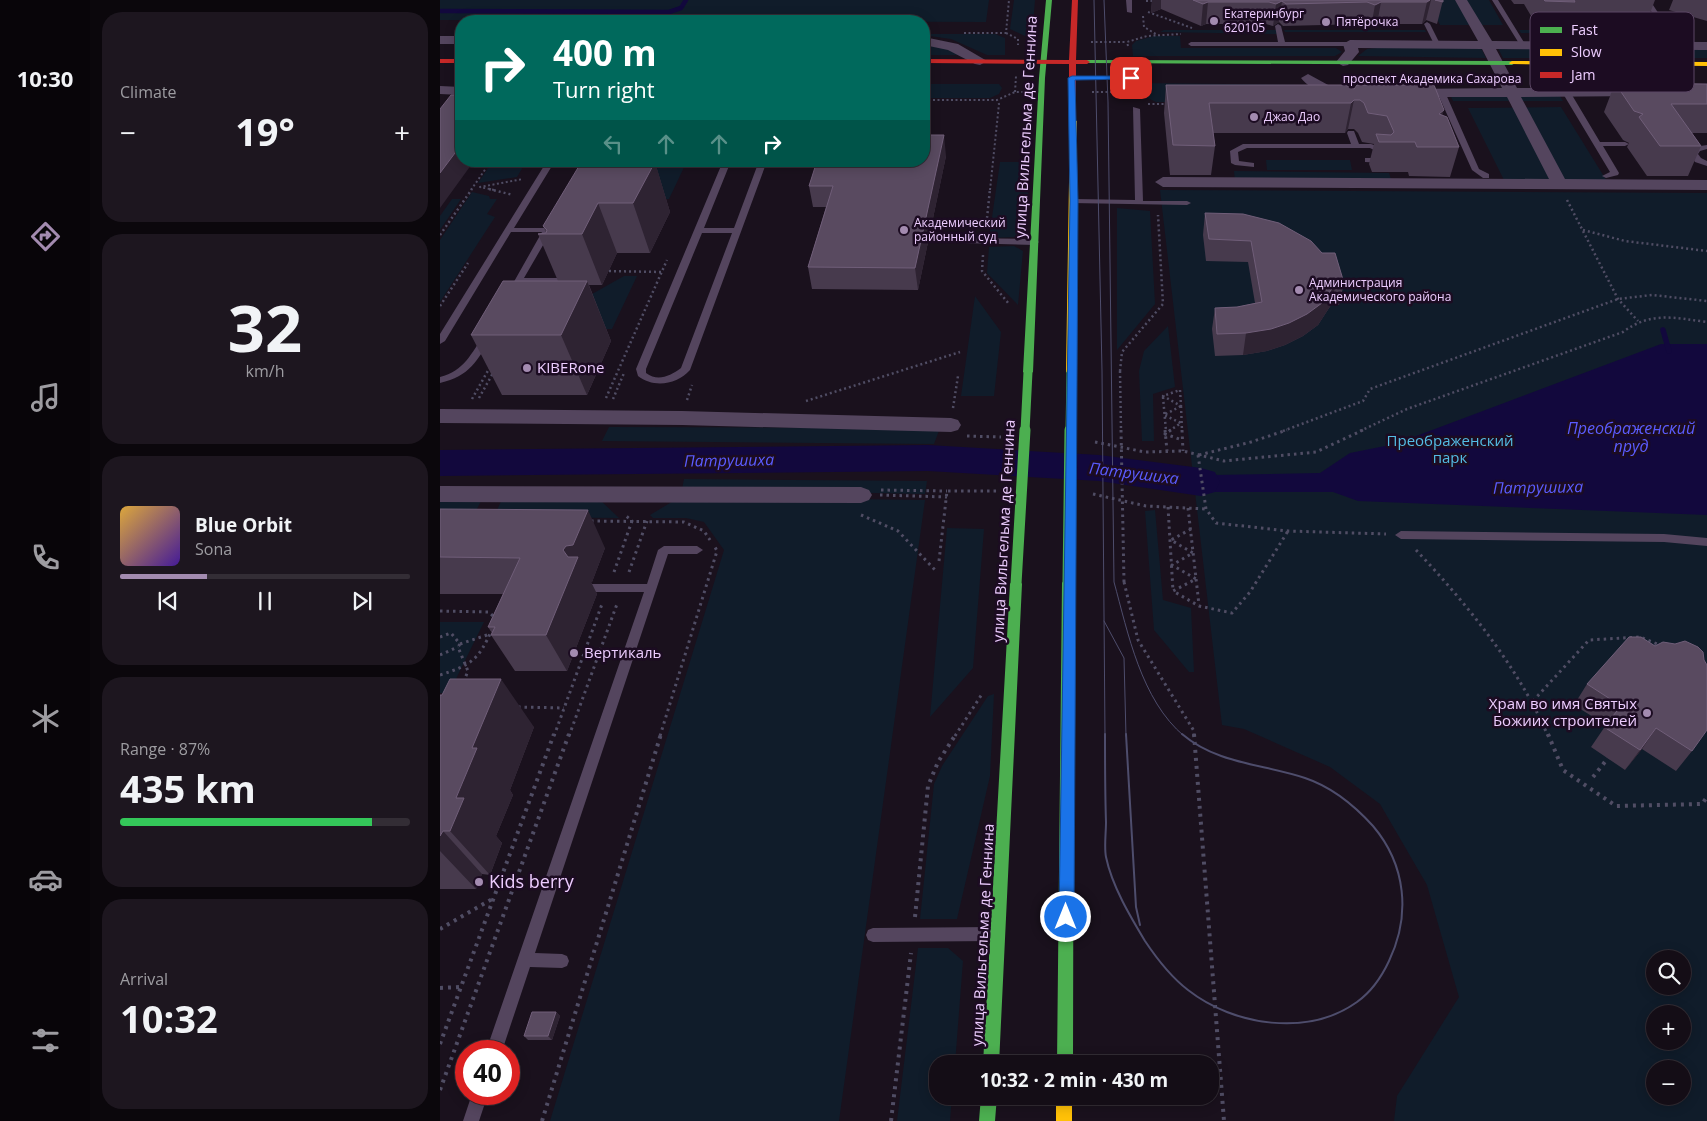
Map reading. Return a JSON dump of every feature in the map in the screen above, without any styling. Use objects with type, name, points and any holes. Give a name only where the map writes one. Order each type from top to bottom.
[{"type":"street","name":"улица Вильгельма де Геннина","points":[[991,1055],[1035,242],[1037,78],[1043,62],[1049,0]]},
{"type":"street","points":[[1065,1055],[1068,583],[1074,201],[1072,62],[1075,0]]},
{"type":"street","points":[[1461,0],[1487,44],[1559,184]]},
{"type":"street","points":[[440,40],[455,40]]},
{"type":"street","name":"проспект Академика Сахарова","points":[[930,41],[951,44],[980,61]]},
{"type":"street","name":"проспект Академика Сахарова","points":[[1343,62],[1352,52],[1350,44]]},
{"type":"street","points":[[1350,44],[1530,44]]},
{"type":"street","points":[[1694,46],[1707,46]]},
{"type":"street","points":[[440,61],[455,61]]},
{"type":"street","name":"проспект Академика Сахарова","points":[[930,61],[1530,62]]},
{"type":"street","name":"проспект Академика Сахарова","points":[[1694,64],[1707,64]]},
{"type":"street","points":[[1037,78],[1088,78]]},
{"type":"street","name":"проспект Академика Сахарова","points":[[1303,78],[1326,89],[1357,93]]},
{"type":"street","points":[[442,82],[455,88]]},
{"type":"street","name":"проспект Академика Сахарова","points":[[1394,93],[1441,92],[1506,82],[1530,86]]},
{"type":"street","name":"проспект Академика Сахарова","points":[[1566,92],[1660,92]]},
{"type":"street","points":[[1163,182],[1707,185]]},
{"type":"street","points":[[440,416],[682,418],[951,426]]},
{"type":"street","points":[[440,494],[602,494],[855,500]]},
{"type":"street","points":[[988,1121],[989,1105]]},
{"type":"street","points":[[1064,1105],[1064,1121]]},
{"type":"lane","points":[[1129,0],[1130,12]]},
{"type":"lane","points":[[1494,0],[1522,44]]},
{"type":"lane","points":[[1630,6],[1653,5],[1657,12]]},
{"type":"lane","points":[[1427,24],[1437,44]]},
{"type":"lane","points":[[1278,26],[1282,44]]},
{"type":"lane","points":[[1191,44],[1350,44]]},
{"type":"lane","points":[[1441,92],[1476,170],[1486,176]]},
{"type":"lane","points":[[1566,92],[1615,173],[1606,176]]},
{"type":"lane","points":[[1136,109],[1139,203]]},
{"type":"lane","points":[[1351,133],[1356,146]]},
{"type":"lane","points":[[1455,143],[1465,142]]},
{"type":"lane","points":[[1598,144],[1626,144]]},
{"type":"lane","points":[[1251,165],[1235,163],[1234,152],[1246,146],[1371,146],[1377,149],[1381,161],[1368,160]]},
{"type":"lane","points":[[1707,147],[1697,149],[1694,154],[1698,160],[1707,164]]},
{"type":"lane","points":[[440,341],[547,167]]},
{"type":"lane","points":[[724,167],[640,369],[641,374],[650,380],[667,380],[685,370],[761,167]]},
{"type":"lane","points":[[1074,201],[1187,203]]},
{"type":"lane","points":[[504,306],[553,220]]},
{"type":"lane","points":[[509,230],[547,230]]},
{"type":"lane","points":[[698,230],[737,230]]},
{"type":"lane","points":[[965,242],[1035,242]]},
{"type":"lane","points":[[519,281],[562,281]]},
{"type":"lane","points":[[440,380],[455,376],[468,368],[490,330]]},
{"type":"lane","points":[[1401,535],[1664,538],[1707,542]]},
{"type":"lane","points":[[498,1040],[664,550],[698,550]]},
{"type":"lane","points":[[590,588],[652,588]]},
{"type":"lane","points":[[873,935],[998,934]]},
{"type":"lane","points":[[525,960],[562,961]]},
{"type":"lane","points":[[471,1121],[476,1105]]},
{"type":"path","points":[[1006,33],[1009,0]]},
{"type":"path","points":[[1146,1],[1152,1]]},
{"type":"path","points":[[1148,12],[1192,28]]},
{"type":"path","points":[[1128,49],[1127,42],[1156,34],[1151,29]]},
{"type":"path","points":[[1003,33],[1018,39],[1018,42]]},
{"type":"path","points":[[1132,85],[1132,92],[1146,99],[1149,113]]},
{"type":"path","points":[[930,100],[997,100],[1015,92]]},
{"type":"path","points":[[982,272],[999,104],[997,100]]},
{"type":"path","points":[[440,235],[487,167]]},
{"type":"path","points":[[472,188],[527,178]]},
{"type":"path","points":[[1559,184],[1618,298],[1638,321]]},
{"type":"path","points":[[480,187],[516,196]]},
{"type":"path","points":[[1157,203],[1163,304],[1122,352],[1120,371],[1124,582],[1138,640],[1194,731],[1224,1121]]},
{"type":"path","points":[[1583,230],[1589,230],[1605,238],[1661,248],[1707,251]]},
{"type":"path","points":[[604,404],[669,254]]},
{"type":"path","points":[[596,271],[662,272]]},
{"type":"path","points":[[1198,455],[1218,448],[1248,443],[1289,429],[1363,401],[1370,389],[1618,298],[1652,295],[1707,301]]},
{"type":"path","points":[[1198,455],[1224,461],[1316,452],[1407,409],[1623,332],[1638,321],[1668,317],[1707,322]]},
{"type":"path","points":[[802,402],[960,352]]},
{"type":"path","points":[[955,397],[958,376]]},
{"type":"path","points":[[1163,396],[1180,390],[1183,451]]},
{"type":"path","points":[[1163,396],[1180,406]]},
{"type":"path","points":[[1163,396],[1167,451]]},
{"type":"path","points":[[1164,415],[1180,406]]},
{"type":"path","points":[[1164,415],[1181,423]]},
{"type":"path","points":[[1165,434],[1181,423]]},
{"type":"path","points":[[1165,434],[1182,440]]},
{"type":"path","points":[[1198,455],[1206,509],[1216,523],[1288,531],[1401,535],[1456,592],[1533,701],[1563,770],[1616,806],[1702,804],[1707,798]]},
{"type":"path","points":[[855,500],[862,490],[947,491]]},
{"type":"path","points":[[440,1044],[632,521],[602,494]]},
{"type":"path","points":[[855,500],[947,497]]},
{"type":"path","points":[[855,500],[898,531],[935,570]]},
{"type":"path","points":[[1168,507],[1173,591]]},
{"type":"path","points":[[1188,508],[1199,606]]},
{"type":"path","points":[[440,1090],[647,521]]},
{"type":"path","points":[[939,561],[942,528]]},
{"type":"path","points":[[1171,540],[1191,529]]},
{"type":"path","points":[[1173,591],[1199,606],[1232,613],[1250,592],[1288,531]]},
{"type":"path","points":[[1171,540],[1193,554]]},
{"type":"path","points":[[1172,565],[1193,554]]},
{"type":"path","points":[[1172,565],[1196,579]]},
{"type":"path","points":[[1173,591],[1196,579]]},
{"type":"path","points":[[440,611],[489,612],[496,620],[506,620]]},
{"type":"path","points":[[440,675],[467,666],[480,656],[500,612]]},
{"type":"path","points":[[440,655],[499,630]]},
{"type":"path","points":[[440,637],[451,633],[459,646],[467,666],[468,671],[460,689]]},
{"type":"path","points":[[1533,701],[1589,640],[1640,637],[1667,648]]},
{"type":"path","points":[[891,1121],[914,934],[928,786],[938,762],[984,688]]},
{"type":"path","points":[[508,707],[564,708]]},
{"type":"path","points":[[1593,777],[1608,758]]},
{"type":"path","points":[[440,929],[494,898]]},
{"type":"path","points":[[440,988],[462,987]]},
{"type":"green space","points":[[440,0],[989,0],[986,22],[930,22],[930,15],[455,15],[455,20],[440,20]]},
{"type":"green space","points":[[1014,0],[1035,0],[1032,37],[1010,29]]},
{"type":"green space","points":[[1428,0],[1489,0],[1503,25],[1440,25]]},
{"type":"green space","points":[[1164,30],[1276,30],[1277,34],[1160,32]]},
{"type":"green space","points":[[1284,30],[1425,30],[1426,32],[1285,32]]},
{"type":"green space","points":[[1519,30],[1530,30],[1530,33],[1521,33]]},
{"type":"green space","points":[[931,34],[995,34],[1005,38],[1005,55],[987,55],[951,39],[930,36]]},
{"type":"green space","points":[[1154,36],[1180,36],[1181,48],[1336,48],[1342,52],[1335,56],[1133,56],[1132,45],[1136,41]]},
{"type":"green space","points":[[930,46],[947,49],[959,55],[930,55]]},
{"type":"green space","points":[[1481,48],[1486,58],[1358,56],[1367,49]]},
{"type":"green space","points":[[1498,48],[1530,48],[1530,58],[1503,58]]},
{"type":"green space","points":[[1694,48],[1707,48],[1707,58],[1694,58]]},
{"type":"green space","points":[[1137,83],[1305,85],[1322,91],[1335,102],[1156,102],[1140,94]]},
{"type":"green space","points":[[930,84],[999,84],[1002,88],[999,94],[990,98],[930,98]]},
{"type":"green space","points":[[1450,95],[1560,96],[1563,101],[1453,101]]},
{"type":"green space","points":[[1561,107],[1608,183],[1505,182],[1468,108]]},
{"type":"green space","points":[[1266,160],[1350,160],[1352,170],[1267,170]]},
{"type":"green space","points":[[1000,162],[1030,162],[1026,233],[1018,237],[989,238]]},
{"type":"green space","points":[[489,167],[523,167],[517,177],[478,183]]},
{"type":"green space","points":[[660,167],[684,167],[669,199],[607,199],[643,175]]},
{"type":"green space","points":[[1234,171],[1389,173],[1392,182],[1235,182]]},
{"type":"green space","name":"Преображенский парк","points":[[1160,190],[1707,193],[1707,1121],[1394,1121],[1397,1096],[1459,997],[1427,885],[1380,804],[1330,767],[1244,729],[1222,725]]},
{"type":"green space","points":[[472,192],[489,196],[490,199],[497,199],[487,214],[495,217],[440,302],[440,240]]},
{"type":"green space","points":[[452,199],[461,199],[440,230],[440,216]]},
{"type":"green space","points":[[1117,208],[1150,211],[1155,304],[1117,350]]},
{"type":"green space","points":[[1014,246],[1023,251],[1018,305],[987,273],[989,247]]},
{"type":"green space","points":[[624,276],[637,276],[612,329],[542,329],[585,298]]},
{"type":"green space","points":[[975,296],[1001,332],[994,396],[961,396]]},
{"type":"green space","points":[[1168,326],[1175,387],[1153,394],[1154,441],[1142,441],[1139,371],[1144,351]]},
{"type":"green space","points":[[609,427],[940,428],[934,444],[602,441]]},
{"type":"green space","points":[[684,479],[927,481],[925,494],[682,489]]},
{"type":"green space","points":[[680,497],[925,500],[839,1121],[550,1121],[724,550],[704,522],[686,518],[653,518],[650,515]]},
{"type":"green space","points":[[440,498],[482,499],[473,517],[440,517]]},
{"type":"green space","points":[[598,498],[619,518],[494,517],[502,499]]},
{"type":"green space","points":[[1155,510],[1163,600],[1191,608],[1194,672],[1189,672],[1154,630],[1145,511]]},
{"type":"green space","points":[[947,528],[984,529],[973,668],[930,717]]},
{"type":"green space","points":[[440,622],[484,622],[449,693],[440,693]]},
{"type":"green space","points":[[994,694],[990,776],[957,919],[920,919],[934,784],[942,766],[988,696]]},
{"type":"green space","points":[[918,948],[948,948],[963,961],[956,1055],[929,1055],[929,1105],[951,1105],[950,1121],[897,1121]]},
{"type":"water","name":"Преображенский пруд","points":[[1661,344],[1707,344],[1707,515],[1358,501],[1333,492],[1214,492],[1147,487],[1146,466],[1212,475],[1320,473],[1350,453],[1395,444]]},
{"type":"building","points":[[1193,0],[1430,0],[1427,2],[1381,2],[1375,5],[1367,2],[1286,4],[1282,1],[1276,4],[1269,2],[1208,2],[1203,4]]},
{"type":"building","points":[[1574,0],[1575,2],[1545,1]]},
{"type":"building","points":[[1694,84],[1707,84],[1707,104],[1671,104],[1701,146],[1660,146],[1639,117],[1643,114],[1634,111],[1621,92],[1694,92]]},
{"type":"building","points":[[1166,85],[1345,85],[1354,89],[1357,85],[1434,85],[1444,110],[1439,114],[1447,117],[1459,147],[1417,147],[1415,142],[1379,142],[1376,134],[1391,135],[1394,132],[1387,116],[1368,113],[1364,103],[1360,100],[1354,100],[1351,103],[1209,103],[1215,146],[1173,145]]},
{"type":"building","points":[[451,95],[455,95],[455,153],[440,173],[440,109]]},
{"type":"building","name":"Академический районный суд","points":[[930,135],[944,135],[915,268],[808,267],[833,186],[809,186],[815,167],[930,167]]},
{"type":"building","points":[[578,167],[652,167],[633,203],[598,203],[582,234],[538,234],[546,233],[547,230],[543,226]]},
{"type":"building","points":[[1205,213],[1243,214],[1279,223],[1311,241],[1322,253],[1335,253],[1344,283],[1336,283],[1322,303],[1307,314],[1289,323],[1271,329],[1246,333],[1217,334],[1215,308],[1237,307],[1262,302],[1251,241],[1209,239]]},
{"type":"building","points":[[503,281],[587,281],[561,335],[471,335]]},
{"type":"building","points":[[440,509],[588,510],[573,545],[566,546],[563,550],[568,557],[578,557],[546,635],[491,635],[495,627],[488,627],[520,558],[440,557]]},
{"type":"building","name":"Храм во имя Святых Божиих строителей","points":[[1629,637],[1641,637],[1655,646],[1663,642],[1675,644],[1685,641],[1698,647],[1703,652],[1707,665],[1707,730],[1692,751],[1656,728],[1640,750],[1604,727],[1621,706],[1587,684]]},
{"type":"building","points":[[450,679],[501,679],[472,748],[477,748],[456,798],[464,798],[450,831],[443,831],[440,836],[440,695],[442,695]]},
{"type":"building","points":[[532,1012],[556,1012],[548,1036],[524,1036]]},
{"type":"waterway","points":[[440,11],[669,12],[681,8],[686,0]]},
{"type":"waterway","points":[[1663,330],[1669,351]]},
{"type":"waterway","name":"Патрушиха","points":[[440,463],[928,458],[1099,468],[1201,482]]},
{"type":"tram line","points":[[1094,0],[1102,371],[1104,621]]},
{"type":"tram line","points":[[1104,0],[1108,102],[1114,582],[1138,665],[1157,704],[1169,721],[1182,734]]},
{"type":"tram line","points":[[1104,621],[1124,658],[1126,736]]},
{"type":"tram line","points":[[1104,621],[1105,736]]},
{"type":"tram line","points":[[1126,734],[1136,907],[1140,925]]},
{"type":"tram line","points":[[1105,736],[1105,849],[1109,868],[1117,890],[1133,921],[1145,941],[1170,974],[1188,990],[1206,1002],[1227,1012],[1271,1023],[1294,1023],[1316,1020],[1338,1013],[1357,1002],[1371,989],[1383,972],[1396,944],[1400,926],[1402,891],[1393,857],[1384,841],[1373,826],[1358,811],[1324,786],[1289,773],[1241,762],[1210,752],[1182,734]]},
{"type":"traffic: fast","points":[[1028,372],[1042,78],[1049,0]]},
{"type":"traffic: fast","points":[[1087,62],[1512,63]]},
{"type":"traffic: fast","points":[[1016,584],[1028,372]]},
{"type":"traffic: fast","points":[[1068,583],[1071,372]]},
{"type":"traffic: fast","points":[[1065,1055],[1068,583]]},
{"type":"traffic: fast","points":[[991,1055],[1016,584]]},
{"type":"traffic: fast","points":[[987,1121],[988,1105]]},
{"type":"traffic: slow","points":[[1512,63],[1530,63]]},
{"type":"traffic: slow","points":[[1694,64],[1707,64]]},
{"type":"traffic: slow","points":[[1071,372],[1073,121]]},
{"type":"traffic: slow","points":[[1064,1105],[1064,1121]]},
{"type":"traffic: jam","points":[[1073,121],[1072,40],[1075,0]]},
{"type":"traffic: jam","points":[[440,61],[455,61]]},
{"type":"traffic: jam","points":[[930,61],[1087,62]]},
{"type":"place","name":"Екатеринбург 620105","points":[[1214,21]]},
{"type":"place","name":"Пятёрочка","points":[[1326,22]]},
{"type":"place","name":"Джао Дао","points":[[1254,117]]},
{"type":"place","name":"Академический районный суд","points":[[904,230]]},
{"type":"place","name":"Администрация Академического района","points":[[1299,290]]},
{"type":"place","name":"KIBERone","points":[[527,368]]},
{"type":"place","name":"Вертикаль","points":[[574,653]]},
{"type":"place","name":"Храм во имя Святых Божиих строителей","points":[[1647,713]]},
{"type":"place","name":"Kids berry","points":[[479,882]]},
{"type":"route","points":[[1066,917],[1068,583],[1074,201],[1072,78],[1131,78]]}]
